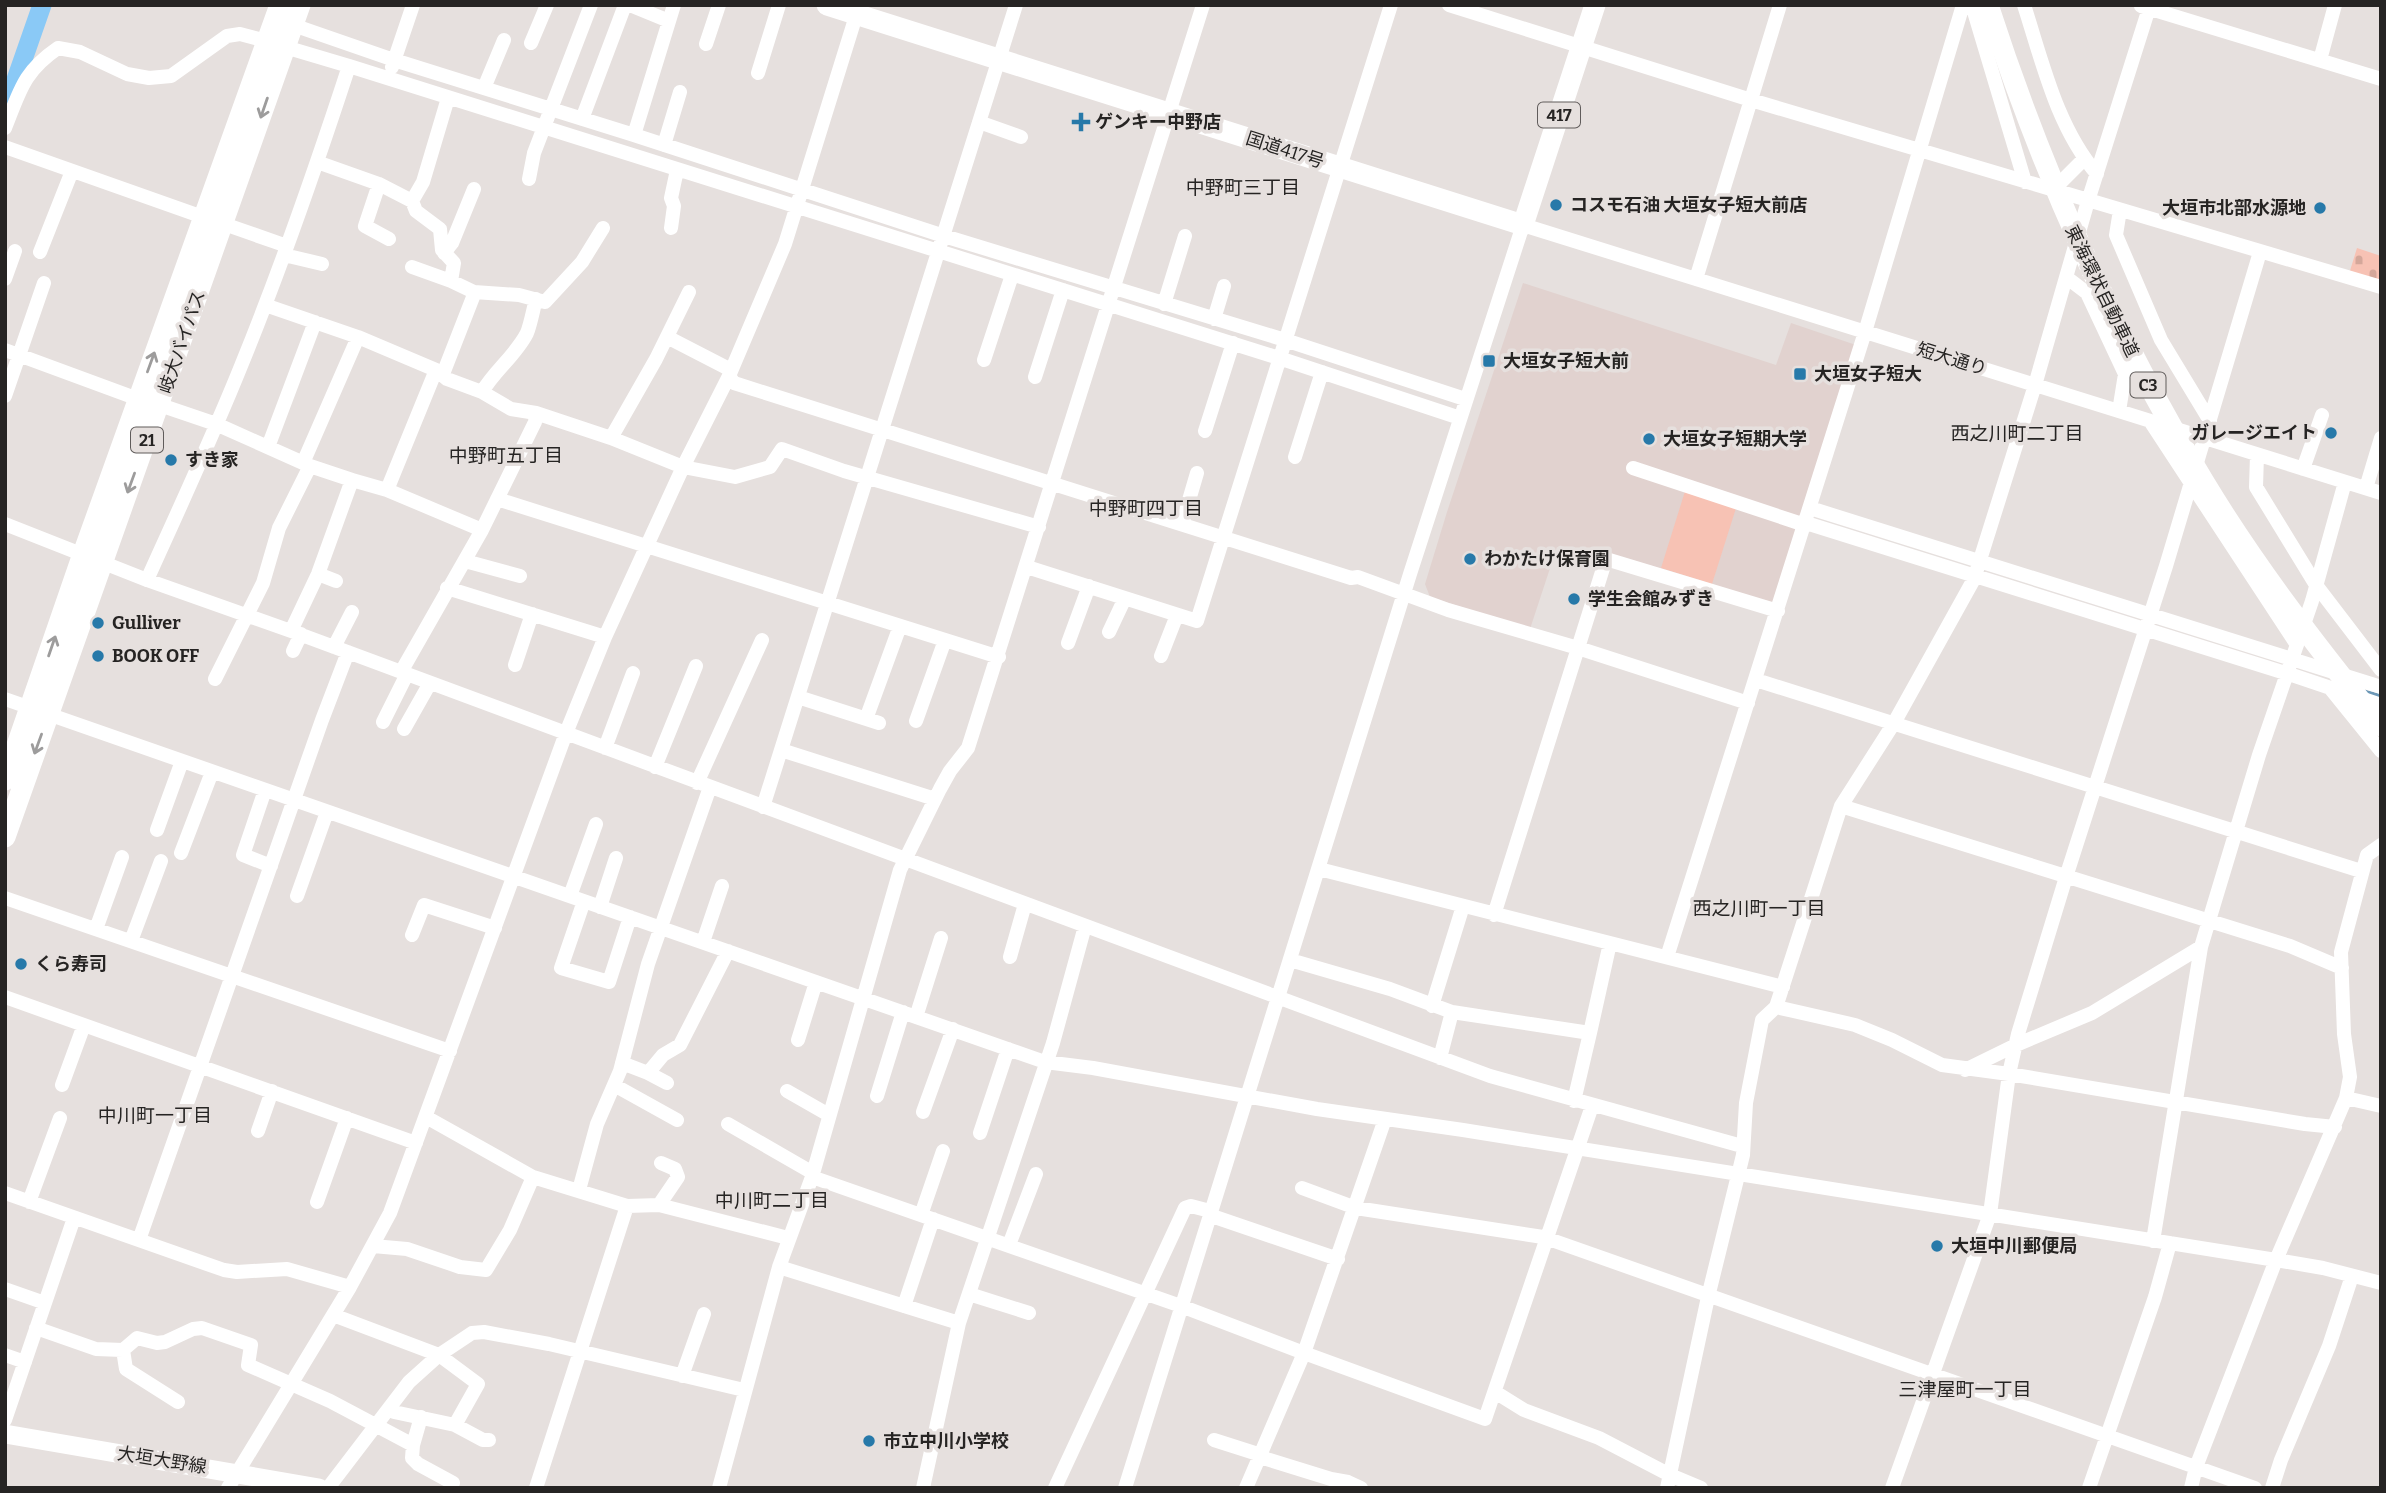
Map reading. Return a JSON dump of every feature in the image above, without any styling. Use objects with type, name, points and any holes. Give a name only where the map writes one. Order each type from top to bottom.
[{"type":"highway","name":"岐大バイパス","points":[[92,558],[160,405],[224,224],[283,33],[280,5]]},
{"type":"highway","name":"国道417号","points":[[827,5],[858,10],[999,60],[1523,225]]},
{"type":"highway","name":"417","points":[[1523,225],[1595,5]]},
{"type":"highway","name":"東海環状自動車道","points":[[1988,5],[2014,84],[2051,181],[2094,279],[2145,381],[2204,483],[2271,583],[2326,658],[2381,726]]},
{"type":"highway","name":"岐大バイパス","points":[[5,837],[40,711],[92,558],[138,399],[203,217],[283,33]]},
{"type":"highway","name":"岐大バイパス","points":[[5,780],[40,711]]},
{"type":"main road","name":"大垣大野線","points":[[5,1434],[233,1480],[319,1488]]},
{"type":"street","points":[[391,69],[413,5]]},
{"type":"street","points":[[531,43],[547,5]]},
{"type":"street","points":[[529,179],[530,147],[547,118],[591,5]]},
{"type":"street","points":[[582,119],[625,5]]},
{"type":"street","points":[[630,5],[670,21]]},
{"type":"street","points":[[634,135],[674,5]]},
{"type":"street","points":[[706,44],[719,5]]},
{"type":"street","points":[[758,73],[779,5]]},
{"type":"street","points":[[763,807],[1016,5]]},
{"type":"street","points":[[719,1488],[779,1267],[812,1175],[862,998],[905,860],[950,771],[968,748],[999,657],[1203,5]]},
{"type":"street","points":[[1027,567],[1197,621],[1391,5]]},
{"type":"street","points":[[1449,5],[1751,100],[2381,287]]},
{"type":"street","points":[[1696,279],[1780,5]]},
{"type":"street","points":[[1668,957],[1865,332],[1962,5]]},
{"type":"street","points":[[1972,5],[2025,182]]},
{"type":"street","points":[[2024,5],[2060,116],[2084,159],[2097,174]]},
{"type":"street","points":[[2320,60],[2335,5]]},
{"type":"street","points":[[1668,1482],[1708,1297],[1743,1155],[1746,1103],[1762,1020],[1776,1007],[1841,806],[1894,723],[1977,568],[2035,385],[2146,6],[2381,79]]},
{"type":"street","points":[[233,1480],[350,1287],[390,1213],[566,733],[646,547],[682,467],[730,373],[785,244],[858,10]]},
{"type":"street","points":[[283,33],[349,66],[391,69],[448,98],[547,118],[582,119],[664,145],[800,198],[1111,296],[1233,344],[1282,350],[1463,408]]},
{"type":"street","points":[[5,128],[24,78],[40,60],[58,48],[80,52],[127,74],[149,78],[171,76],[227,36],[283,33],[391,69],[484,88],[547,118],[677,170],[800,198]]},
{"type":"street","points":[[484,88],[504,40]]},
{"type":"street","points":[[147,580],[265,305],[349,66]]},
{"type":"street","points":[[664,145],[680,92]]},
{"type":"street","points":[[412,201],[423,182],[448,98]]},
{"type":"street","points":[[979,122],[1021,137]]},
{"type":"street","points":[[5,147],[203,217]]},
{"type":"street","points":[[2053,190],[2084,159]]},
{"type":"street","points":[[317,162],[379,184],[412,201],[416,211],[440,229],[442,250],[454,263],[451,281]]},
{"type":"street","points":[[671,228],[674,206],[671,198],[677,170]]},
{"type":"street","points":[[40,253],[72,171]]},
{"type":"street","points":[[379,184],[365,226],[389,239]]},
{"type":"street","points":[[444,253],[452,243],[474,189]]},
{"type":"street","points":[[2120,210],[2116,235],[2161,340],[2210,421]]},
{"type":"street","points":[[224,224],[322,264]]},
{"type":"street","points":[[1125,1488],[1404,593],[1523,225]]},
{"type":"street","name":"短大通り","points":[[1523,225],[2381,493]]},
{"type":"street","points":[[412,267],[475,292],[519,295],[545,302],[582,262],[603,228]]},
{"type":"street","points":[[1164,304],[1185,236]]},
{"type":"street","points":[[942,243],[1012,275],[1062,290],[1164,304],[1214,319],[1282,350],[1322,372],[1463,408]]},
{"type":"street","points":[[5,279],[15,251]]},
{"type":"street","points":[[1892,1488],[1990,1214],[2009,1074],[2016,1045],[2260,252]]},
{"type":"street","points":[[985,360],[1012,275]]},
{"type":"street","points":[[2066,278],[2087,293],[2125,374],[2119,411]]},
{"type":"street","points":[[5,396],[12,352],[44,283]]},
{"type":"street","points":[[1214,319],[1224,286]]},
{"type":"street","points":[[1035,377],[1062,290]]},
{"type":"street","points":[[387,490],[475,292]]},
{"type":"street","points":[[611,438],[689,292]]},
{"type":"street","points":[[482,392],[491,376],[513,354],[527,332],[536,299]]},
{"type":"street","points":[[265,305],[358,337],[440,372],[447,379],[482,392],[511,408],[536,413],[611,438],[682,467],[735,477],[770,467],[782,449],[844,471],[1039,527]]},
{"type":"street","points":[[268,447],[315,322]]},
{"type":"street","points":[[215,680],[263,583],[279,528],[358,337]]},
{"type":"street","points":[[667,337],[730,373],[734,383],[1748,703]]},
{"type":"street","points":[[1205,431],[1233,344]]},
{"type":"street","points":[[12,352],[138,399]]},
{"type":"street","points":[[1295,457],[1322,372]]},
{"type":"street","points":[[160,405],[216,424],[306,464],[387,490],[482,530]]},
{"type":"street","points":[[383,722],[404,673],[447,588],[482,530],[535,422],[536,413]]},
{"type":"street","points":[[2303,469],[2322,415]]},
{"type":"street","points":[[2150,421],[2297,645]]},
{"type":"street","points":[[2366,488],[2381,438]]},
{"type":"street","points":[[2257,455],[2256,487],[2316,585],[2381,670]]},
{"type":"street","points":[[1633,468],[1977,568],[2290,667],[2381,687]]},
{"type":"street","points":[[1182,524],[1197,473]]},
{"type":"street","points":[[293,651],[296,632],[352,480]]},
{"type":"street","points":[[2153,1241],[2201,947],[2316,585],[2345,482]]},
{"type":"street","points":[[497,499],[999,657]]},
{"type":"street","points":[[5,524],[147,580],[296,632],[1490,1076],[1742,1146]]},
{"type":"street","points":[[1494,915],[1606,559],[1778,611]]},
{"type":"street","points":[[465,561],[520,576]]},
{"type":"street","points":[[318,574],[336,581]]},
{"type":"street","points":[[1068,643],[1089,586]]},
{"type":"street","points":[[447,588],[606,637]]},
{"type":"street","points":[[1109,632],[1125,598]]},
{"type":"street","points":[[139,1240],[271,866],[352,612]]},
{"type":"street","points":[[515,665],[533,614]]},
{"type":"street","points":[[1161,656],[1177,615]]},
{"type":"street","points":[[798,697],[872,721],[900,626]]},
{"type":"street","points":[[579,1190],[597,1124],[622,1063],[648,964],[704,785],[762,640]]},
{"type":"street","points":[[916,721],[945,640]]},
{"type":"street","points":[[655,767],[696,666]]},
{"type":"street","points":[[2290,667],[2330,688],[2381,705]]},
{"type":"street","points":[[605,748],[633,673]]},
{"type":"street","points":[[1756,680],[2361,871]]},
{"type":"street","points":[[404,729],[430,682]]},
{"type":"street","points":[[2330,688],[2381,751]]},
{"type":"street","points":[[5,699],[1045,1062],[1385,1119],[2276,1260],[2323,1268],[2381,1283]]},
{"type":"street","points":[[781,750],[935,799]]},
{"type":"street","points":[[157,830],[182,761]]},
{"type":"street","points":[[181,853],[212,772]]},
{"type":"street","points":[[265,790],[243,855],[271,866]]},
{"type":"street","points":[[1841,806],[2290,946],[2342,968]]},
{"type":"street","points":[[296,896],[327,812]]},
{"type":"street","points":[[596,824],[561,968],[609,982],[630,917]]},
{"type":"street","points":[[2191,1488],[2196,1468],[2276,1260],[2346,1098],[2350,1077],[2344,1034],[2341,952],[2361,871],[2367,855],[2381,845]]},
{"type":"street","points":[[96,929],[122,858]]},
{"type":"street","points":[[600,907],[616,858]]},
{"type":"street","points":[[131,941],[161,861]]},
{"type":"street","points":[[1319,869],[1783,987]]},
{"type":"street","points":[[703,942],[722,886]]},
{"type":"street","points":[[5,898],[450,1051]]},
{"type":"street","points":[[1010,957],[1025,904]]},
{"type":"street","points":[[412,935],[424,905],[495,929]]},
{"type":"street","points":[[1432,1006],[1463,906]]},
{"type":"street","points":[[923,1488],[959,1323],[1045,1062],[1086,926]]},
{"type":"street","points":[[877,1096],[941,938]]},
{"type":"street","points":[[1574,1101],[1610,943]]},
{"type":"street","points":[[1965,1069],[2092,1013],[2201,947]]},
{"type":"street","points":[[648,1073],[663,1055],[680,1045],[728,951]]},
{"type":"street","points":[[1290,960],[1390,989],[1452,1012],[1590,1033]]},
{"type":"street","points":[[798,1040],[816,982]]},
{"type":"street","points":[[5,997],[416,1143]]},
{"type":"street","points":[[1776,1007],[1855,1025],[1935,1062],[1965,1069],[2335,1127]]},
{"type":"street","points":[[1440,1058],[1452,1012]]},
{"type":"street","points":[[62,1085],[84,1025]]},
{"type":"street","points":[[923,1112],[953,1030]]},
{"type":"street","points":[[980,1133],[1008,1049]]},
{"type":"street","points":[[622,1063],[667,1083]]},
{"type":"street","points":[[614,1085],[677,1120]]},
{"type":"street","points":[[258,1131],[272,1091]]},
{"type":"street","points":[[787,1091],[829,1115]]},
{"type":"street","points":[[2346,1098],[2381,1106]]},
{"type":"street","points":[[728,1124],[812,1175],[1181,1306],[1485,1419],[1592,1106]]},
{"type":"street","points":[[426,1117],[533,1177],[627,1206],[659,1205],[788,1238]]},
{"type":"street","points":[[29,1202],[60,1118]]},
{"type":"street","points":[[317,1202],[347,1118]]},
{"type":"street","points":[[1246,1488],[1304,1353],[1385,1119]]},
{"type":"street","points":[[904,1306],[943,1151]]},
{"type":"street","points":[[659,1205],[678,1177],[675,1169],[661,1163]]},
{"type":"street","points":[[1009,1245],[1036,1174]]},
{"type":"street","points":[[373,1246],[407,1249],[460,1267],[486,1270],[510,1230],[533,1177]]},
{"type":"street","points":[[1302,1188],[1356,1208],[1547,1239],[2255,1488]]},
{"type":"street","points":[[5,1194],[224,1270],[237,1272],[287,1269],[350,1287]]},
{"type":"street","points":[[536,1488],[627,1206]]},
{"type":"street","points":[[1055,1488],[1185,1208],[1191,1206],[1338,1259]]},
{"type":"street","points":[[5,1420],[74,1218]]},
{"type":"street","points":[[2089,1488],[2155,1297],[2170,1243]]},
{"type":"street","points":[[779,1267],[959,1323]]},
{"type":"street","points":[[2272,1488],[2329,1346],[2352,1276]]},
{"type":"street","points":[[5,1289],[45,1303]]},
{"type":"street","points":[[969,1294],[1029,1313]]},
{"type":"street","points":[[682,1376],[704,1314]]},
{"type":"street","points":[[333,1315],[439,1355],[478,1384],[455,1425]]},
{"type":"street","points":[[36,1328],[96,1349],[123,1350],[136,1338],[165,1342],[193,1329],[202,1328],[251,1345],[248,1365],[375,1424],[413,1445]]},
{"type":"street","points":[[328,1488],[409,1382],[439,1355],[472,1333],[484,1332],[581,1352],[744,1390]]},
{"type":"street","points":[[123,1350],[126,1369],[178,1402]]},
{"type":"street","points":[[5,1355],[25,1362]]},
{"type":"street","points":[[1495,1392],[1524,1410],[1599,1438],[1668,1482],[1702,1488]]},
{"type":"street","points":[[389,1408],[394,1412],[455,1425],[483,1440],[489,1440]]},
{"type":"street","points":[[421,1417],[412,1458],[453,1483],[451,1488]]},
{"type":"street","points":[[1213,1440],[1335,1484],[1361,1488]]},
{"type":"shaded area","name":"大垣女子短期大学","points":[[1523,283],[1776,365],[1791,323],[1856,345],[1777,602],[1767,605],[1557,547],[1530,629],[1430,597],[1425,584]]},
{"type":"green space","points":[[2357,248],[2381,256],[2381,284],[2349,274]]},
{"type":"green space","points":[[1686,488],[1737,505],[1712,584],[1661,568]]},
{"type":"waterway","points":[[5,111],[42,5]]},
{"type":"waterway","points":[[2363,691],[2381,696]]},
{"type":"place","name":"ゲンキー中野店","points":[[1081,122]]},
{"type":"place","name":"コスモ石油 大垣女子短大前店","points":[[1556,205]]},
{"type":"place","name":"大垣市北部水源地","points":[[2320,208]]},
{"type":"place","name":"大垣女子短大前","points":[[1489,361]]},
{"type":"place","name":"大垣女子短大","points":[[1800,374]]},
{"type":"place","name":"ガレージエイト","points":[[2331,433]]},
{"type":"place","name":"大垣女子短期大学","points":[[1649,439]]},
{"type":"place","name":"すき家","points":[[171,460]]},
{"type":"place","name":"わかたけ保育園","points":[[1470,559]]},
{"type":"place","name":"学生会館みずき","points":[[1574,599]]},
{"type":"place","name":"Gulliver","points":[[98,623]]},
{"type":"place","name":"BOOK OFF","points":[[98,656]]},
{"type":"place","name":"くら寿司","points":[[21,964]]},
{"type":"place","name":"大垣中川郵便局","points":[[1937,1246]]},
{"type":"place","name":"市立中川小学校","points":[[869,1441]]},
{"type":"district","name":"中野町三丁目","points":[[1243,187]]},
{"type":"district","name":"西之川町二丁目","points":[[2017,433]]},
{"type":"district","name":"中野町五丁目","points":[[506,455]]},
{"type":"district","name":"中野町四丁目","points":[[1146,508]]},
{"type":"district","name":"西之川町一丁目","points":[[1759,908]]},
{"type":"district","name":"中川町一丁目","points":[[155,1115]]},
{"type":"district","name":"中川町二丁目","points":[[772,1200]]},
{"type":"district","name":"三津屋町一丁目","points":[[1965,1389]]}]
